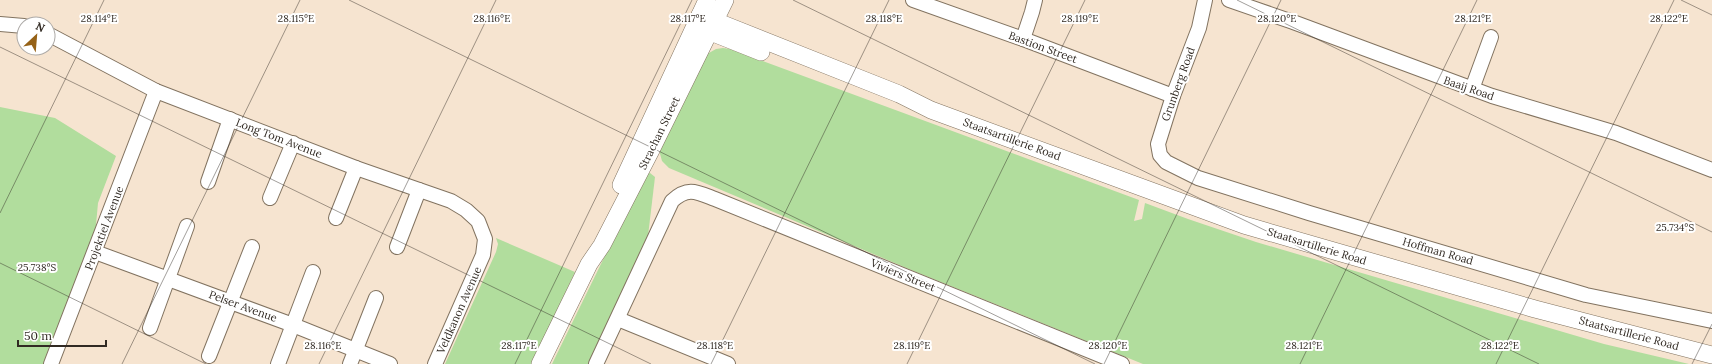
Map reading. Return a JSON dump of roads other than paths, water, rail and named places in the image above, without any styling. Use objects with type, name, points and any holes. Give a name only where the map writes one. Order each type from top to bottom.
[{"type":"street","name":"Strachan Street","points":[[540,364],[589,264],[610,231],[705,19],[725,0]]},
{"type":"street","name":"Bastion Street","points":[[913,0],[1023,39],[1173,96]]},
{"type":"street","points":[[1023,39],[1035,0]]},
{"type":"street","name":"Grunberg Road","points":[[1169,164],[1163,160],[1158,144],[1173,96],[1198,28],[1205,0]]},
{"type":"street","name":"Baaij Road","points":[[1229,0],[1293,22],[1472,89],[1616,132],[1712,170]]},
{"type":"street","name":"Staatsartillerie Road","points":[[705,19],[899,94],[931,110],[1244,225],[1527,307],[1712,355]]},
{"type":"street","points":[[0,24],[16,25]]},
{"type":"street","points":[[1472,89],[1491,37]]},
{"type":"street","name":"Long Tom Avenue","points":[[56,38],[156,91],[356,168],[451,201],[473,215],[478,221],[485,239],[483,255]]},
{"type":"street","name":"Projektiel Avenue","points":[[51,364],[156,91]]},
{"type":"street","points":[[208,182],[230,119]]},
{"type":"street","points":[[270,198],[293,143]]},
{"type":"street","name":"Hoffman Road","points":[[1169,164],[1198,178],[1301,211],[1586,294],[1712,322]]},
{"type":"street","points":[[336,218],[356,168]]},
{"type":"street","points":[[397,247],[419,190]]},
{"type":"street","name":"Viviers Street","points":[[618,319],[672,200],[683,192],[697,192],[1122,364]]},
{"type":"street","points":[[150,328],[187,226]]},
{"type":"street","points":[[209,356],[252,247]]},
{"type":"street","name":"Pelser Avenue","points":[[95,252],[293,325],[390,364]]},
{"type":"street","name":"Veldkanon Avenue","points":[[435,364],[483,255]]},
{"type":"street","points":[[278,364],[313,272]]},
{"type":"street","points":[[350,364],[376,298]]},
{"type":"street","points":[[596,364],[618,319],[728,364]]}]
